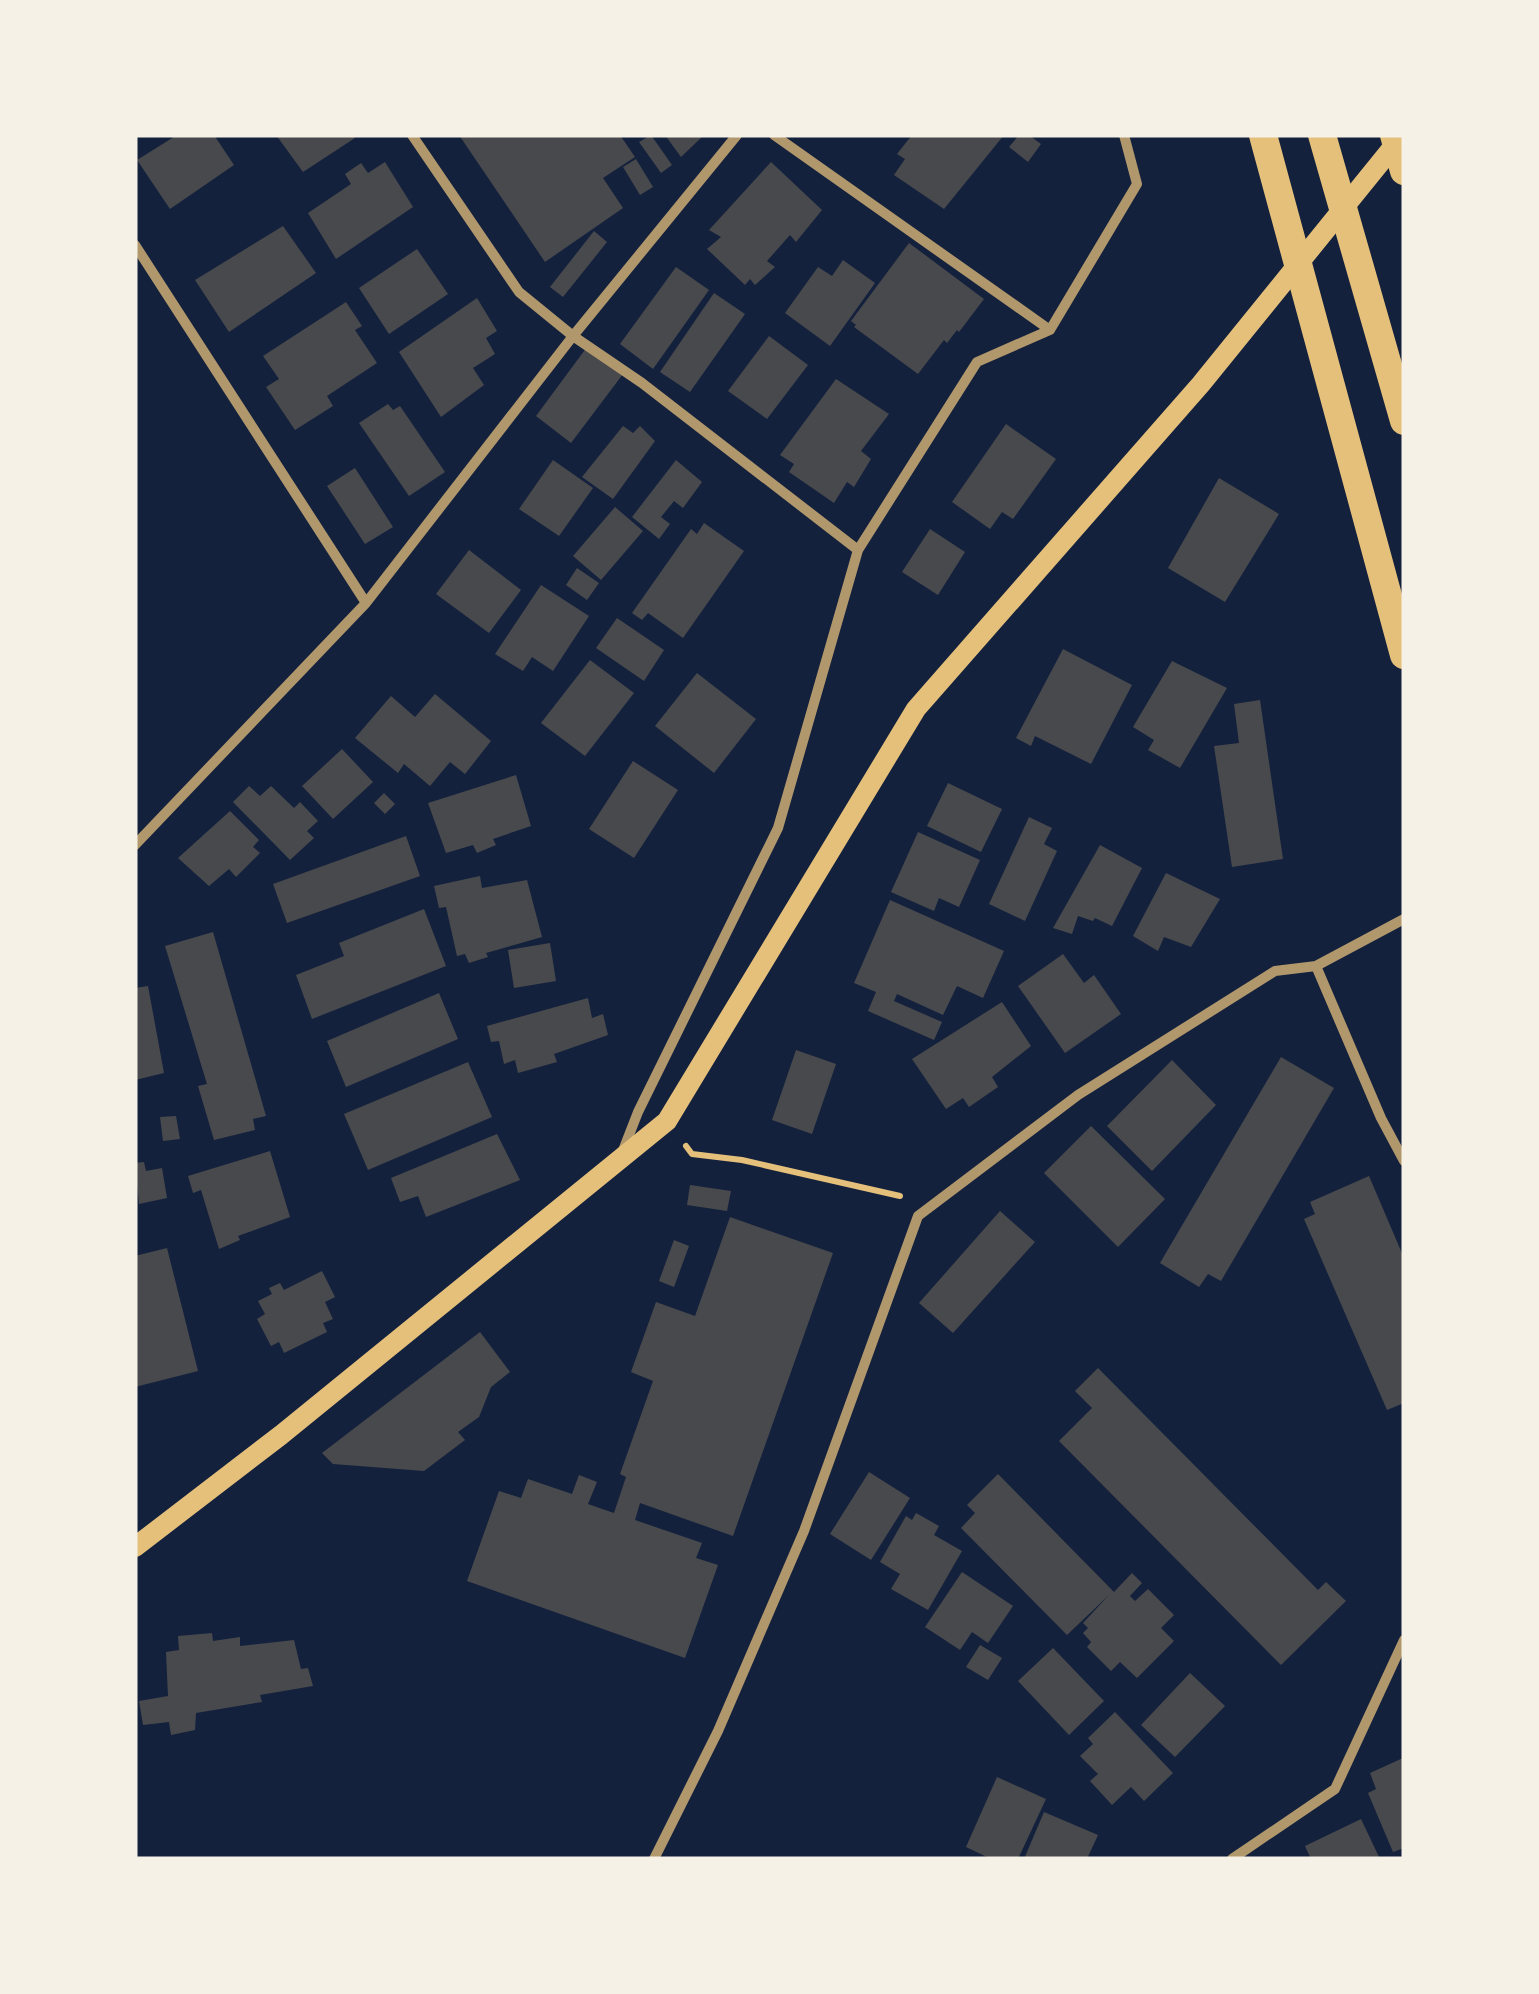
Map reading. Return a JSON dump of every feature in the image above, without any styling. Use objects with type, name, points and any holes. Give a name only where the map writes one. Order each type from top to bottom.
[{"type":"highway","points":[[1264,135],[1404,656]]},
{"type":"highway","points":[[1322,135],[1404,421]]},
{"type":"highway","points":[[1394,135],[1404,171]]},
{"type":"main road","points":[[135,1547],[281,1434],[667,1121],[916,709],[1201,384],[1402,135]]},
{"type":"street","points":[[412,135],[519,292],[858,550]]},
{"type":"street","points":[[135,845],[366,602],[573,336],[737,135]]},
{"type":"street","points":[[774,135],[1050,330]]},
{"type":"street","points":[[620,1158],[638,1112],[778,828],[858,550],[976,362],[1050,330],[1136,184],[1124,135]]},
{"type":"street","points":[[135,245],[366,602]]},
{"type":"street","points":[[654,1859],[718,1731],[804,1531],[918,1216],[1078,1094],[1274,971],[1316,966],[1404,919]]},
{"type":"street","points":[[1316,966],[1380,1118],[1404,1161]]},
{"type":"street","points":[[1232,1859],[1336,1788],[1404,1640]]},
{"type":"path","points":[[667,1121],[692,1154],[742,1160],[899,1196],[918,1216]]},
{"type":"building","points":[[177,135],[214,135],[234,165],[170,209],[137,160]]},
{"type":"building","points":[[276,135],[352,135],[355,138],[303,172]]},
{"type":"building","points":[[459,135],[620,135],[635,157],[603,178],[623,208],[545,262]]},
{"type":"building","points":[[651,135],[672,165],[661,173],[639,142]]},
{"type":"building","points":[[665,135],[704,135],[681,157]]},
{"type":"building","points":[[912,135],[1004,135],[944,209],[894,175],[905,159],[897,154]]},
{"type":"building","points":[[1019,135],[1029,135],[1041,144],[1028,162],[1009,147]]},
{"type":"building","points":[[636,159],[653,187],[640,195],[623,167]]},
{"type":"building","points":[[385,162],[413,207],[336,259],[308,213],[351,184],[345,174],[361,163],[368,173]]},
{"type":"building","points":[[771,162],[822,210],[796,242],[790,235],[767,261],[775,267],[755,285],[750,279],[745,285],[707,249],[721,237],[709,230]]},
{"type":"building","points":[[283,226],[316,273],[229,332],[195,280]]},
{"type":"building","points":[[594,231],[607,242],[563,297],[550,287]]},
{"type":"building","points":[[909,243],[984,299],[959,332],[947,343],[944,340],[918,374],[851,321]]},
{"type":"building","points":[[417,249],[448,294],[389,334],[359,288]]},
{"type":"building","points":[[843,260],[875,283],[830,346],[785,313],[818,267],[832,276]]},
{"type":"building","points":[[676,267],[709,290],[653,369],[620,344]]},
{"type":"building","points":[[714,293],[745,314],[690,392],[660,372]]},
{"type":"building","points":[[477,298],[497,331],[486,338],[495,354],[473,368],[484,385],[441,417],[399,352]]},
{"type":"building","points":[[346,302],[362,326],[355,330],[377,363],[327,396],[333,406],[295,430],[266,387],[279,379],[263,356]]},
{"type":"building","points":[[769,336],[808,365],[767,419],[728,391]]},
{"type":"building","points":[[587,347],[623,374],[571,443],[536,416]]},
{"type":"building","points":[[836,379],[889,414],[861,451],[871,459],[854,487],[847,482],[834,503],[789,472],[794,464],[780,455]]},
{"type":"building","points":[[388,404],[393,410],[400,406],[445,472],[409,496],[359,423]]},
{"type":"building","points":[[1006,424],[1056,459],[1013,519],[1002,512],[990,529],[952,502]]},
{"type":"building","points":[[623,426],[633,433],[640,426],[655,441],[613,499],[582,477]]},
{"type":"building","points":[[553,460],[593,488],[559,536],[519,509]]},
{"type":"building","points":[[676,460],[702,482],[683,508],[674,501],[661,517],[670,524],[659,539],[632,517]]},
{"type":"building","points":[[355,468],[393,527],[365,544],[327,486]]},
{"type":"building","points":[[1219,478],[1279,514],[1225,602],[1168,568]]},
{"type":"building","points":[[615,507],[643,531],[601,580],[573,556]]},
{"type":"building","points":[[704,523],[744,551],[683,638],[648,613],[642,620],[632,613],[691,529],[697,534]]},
{"type":"building","points":[[930,529],[965,552],[938,595],[902,572]]},
{"type":"building","points":[[469,550],[521,590],[489,633],[436,594]]},
{"type":"building","points":[[577,568],[599,583],[587,600],[566,585]]},
{"type":"building","points":[[541,585],[589,616],[553,671],[532,657],[523,671],[495,654]]},
{"type":"building","points":[[617,618],[664,650],[644,681],[596,648]]},
{"type":"building","points":[[1063,649],[1132,685],[1091,764],[1035,736],[1031,746],[1016,738]]},
{"type":"building","points":[[590,660],[634,693],[585,756],[541,723]]},
{"type":"building","points":[[1172,661],[1227,688],[1180,768],[1148,750],[1154,740],[1133,727]]},
{"type":"building","points":[[697,673],[756,719],[714,773],[655,726]]},
{"type":"building","points":[[435,694],[491,741],[465,774],[450,762],[430,786],[404,764],[398,773],[355,738],[391,696],[415,717]]},
{"type":"building","points":[[1260,700],[1283,859],[1232,867],[1214,746],[1239,743],[1234,704]]},
{"type":"building","points":[[342,749],[373,782],[333,819],[302,786]]},
{"type":"building","points":[[633,761],[678,790],[634,858],[589,829]]},
{"type":"building","points":[[516,775],[531,826],[493,839],[496,845],[477,853],[473,845],[446,853],[428,803]]},
{"type":"building","points":[[948,783],[1002,809],[981,852],[927,826]]},
{"type":"building","points":[[249,786],[260,796],[271,786],[294,808],[300,802],[318,821],[307,831],[314,838],[290,860],[233,802]]},
{"type":"building","points":[[384,793],[395,804],[385,814],[374,803]]},
{"type":"building","points":[[230,811],[259,840],[253,847],[260,853],[236,877],[229,869],[209,886],[178,858]]},
{"type":"building","points":[[1029,817],[1052,828],[1044,844],[1057,851],[1025,921],[989,904]]},
{"type":"building","points":[[918,832],[980,860],[959,907],[939,898],[934,911],[891,892]]},
{"type":"building","points":[[406,836],[420,876],[287,923],[273,884]]},
{"type":"building","points":[[1100,845],[1142,868],[1112,926],[1078,916],[1072,934],[1053,928]]},
{"type":"building","points":[[1166,873],[1220,899],[1191,947],[1164,937],[1158,951],[1133,936]]},
{"type":"building","points":[[480,876],[482,888],[527,880],[542,937],[486,953],[488,957],[469,963],[465,954],[457,956],[446,907],[439,908],[434,886]]},
{"type":"building","points":[[890,900],[1004,951],[983,998],[957,986],[943,1015],[897,994],[894,1001],[942,1022],[934,1040],[868,1011],[876,992],[854,983]]},
{"type":"building","points":[[424,909],[446,966],[312,1019],[296,975],[344,956],[339,943]]},
{"type":"building","points":[[213,932],[266,1116],[253,1119],[255,1130],[214,1140],[198,1086],[207,1084],[165,946]]},
{"type":"building","points":[[550,943],[556,981],[514,988],[508,950]]},
{"type":"building","points":[[1063,954],[1084,983],[1094,975],[1121,1014],[1065,1053],[1018,986]]},
{"type":"building","points":[[148,986],[164,1073],[135,1080],[135,988]]},
{"type":"building","points":[[439,993],[458,1039],[346,1087],[327,1041]]},
{"type":"building","points":[[588,998],[592,1018],[603,1014],[608,1035],[554,1054],[557,1062],[518,1073],[515,1060],[504,1064],[499,1041],[491,1042],[487,1026]]},
{"type":"building","points":[[1002,1002],[1031,1046],[992,1077],[998,1087],[969,1107],[963,1098],[946,1109],[912,1059]]},
{"type":"building","points":[[796,1050],[836,1064],[812,1134],[772,1120]]},
{"type":"building","points":[[1281,1057],[1334,1088],[1221,1281],[1208,1274],[1199,1287],[1160,1263]]},
{"type":"building","points":[[1172,1060],[1216,1105],[1152,1171],[1107,1126]]},
{"type":"building","points":[[468,1062],[492,1117],[368,1170],[344,1114]]},
{"type":"building","points":[[176,1116],[180,1139],[163,1141],[160,1117]]},
{"type":"building","points":[[1091,1126],[1165,1199],[1118,1247],[1044,1173]]},
{"type":"building","points":[[497,1134],[520,1180],[426,1217],[418,1196],[400,1202],[391,1178]]},
{"type":"building","points":[[270,1151],[290,1217],[238,1236],[240,1240],[219,1249],[201,1190],[193,1193],[188,1176]]},
{"type":"building","points":[[144,1162],[146,1171],[162,1168],[167,1198],[139,1204],[135,1163]]},
{"type":"building","points":[[1369,1176],[1404,1258],[1404,1403],[1387,1410],[1304,1219],[1315,1214],[1310,1202]]},
{"type":"building","points":[[690,1185],[731,1191],[727,1211],[687,1205]]},
{"type":"building","points":[[1000,1211],[1035,1242],[953,1333],[919,1303]]},
{"type":"building","points":[[730,1217],[833,1253],[733,1536],[640,1503],[635,1520],[702,1543],[696,1558],[718,1565],[685,1658],[467,1581],[499,1491],[521,1498],[528,1479],[572,1494],[579,1475],[597,1482],[588,1504],[614,1513],[626,1477],[620,1474],[653,1381],[631,1372],[656,1302],[695,1316]]},
{"type":"building","points":[[674,1240],[689,1246],[674,1287],[659,1281]]},
{"type":"building","points":[[167,1248],[198,1371],[135,1387],[135,1256]]},
{"type":"building","points":[[322,1271],[335,1297],[325,1302],[333,1319],[323,1323],[327,1332],[284,1353],[279,1342],[271,1346],[257,1319],[265,1314],[258,1301],[272,1294],[269,1288],[280,1283],[284,1290]]},
{"type":"building","points":[[480,1332],[510,1372],[491,1387],[479,1417],[458,1432],[465,1440],[424,1471],[333,1464],[322,1453]]},
{"type":"building","points":[[1098,1368],[1318,1590],[1326,1582],[1346,1601],[1281,1665],[1059,1441],[1092,1408],[1075,1391]]},
{"type":"building","points":[[869,1472],[910,1498],[871,1560],[830,1534]]},
{"type":"building","points":[[998,1474],[1114,1592],[1132,1573],[1142,1583],[1130,1596],[1135,1601],[1148,1589],[1174,1615],[1161,1628],[1174,1641],[1137,1678],[1120,1662],[1111,1671],[1087,1647],[1091,1642],[1083,1633],[1088,1628],[1083,1623],[1109,1595],[1067,1635],[961,1528],[975,1513],[967,1505]]},
{"type":"building","points":[[916,1513],[939,1526],[934,1535],[962,1551],[928,1610],[891,1589],[900,1574],[880,1562],[906,1516],[912,1520]]},
{"type":"building","points":[[962,1572],[1013,1606],[988,1643],[972,1632],[960,1650],[925,1627]]},
{"type":"building","points":[[212,1633],[213,1641],[240,1637],[240,1646],[294,1640],[301,1669],[308,1668],[313,1686],[260,1695],[262,1702],[196,1713],[195,1730],[171,1735],[169,1722],[143,1725],[139,1701],[168,1696],[166,1652],[179,1650],[178,1636]]},
{"type":"building","points":[[980,1645],[1002,1658],[988,1680],[966,1667]]},
{"type":"building","points":[[1053,1648],[1104,1701],[1069,1735],[1018,1681]]},
{"type":"building","points":[[1190,1673],[1225,1706],[1175,1757],[1141,1725]]},
{"type":"building","points":[[1115,1712],[1173,1773],[1144,1801],[1131,1787],[1112,1805],[1090,1781],[1098,1774],[1080,1756],[1093,1744],[1088,1738]]},
{"type":"building","points":[[1403,1758],[1404,1848],[1393,1852],[1368,1793],[1376,1789],[1370,1773]]},
{"type":"building","points":[[997,1777],[1046,1799],[1018,1859],[991,1859],[966,1847]]},
{"type":"building","points":[[1044,1812],[1098,1835],[1087,1859],[1024,1859]]},
{"type":"building","points":[[1361,1819],[1380,1859],[1311,1859],[1305,1846]]}]
